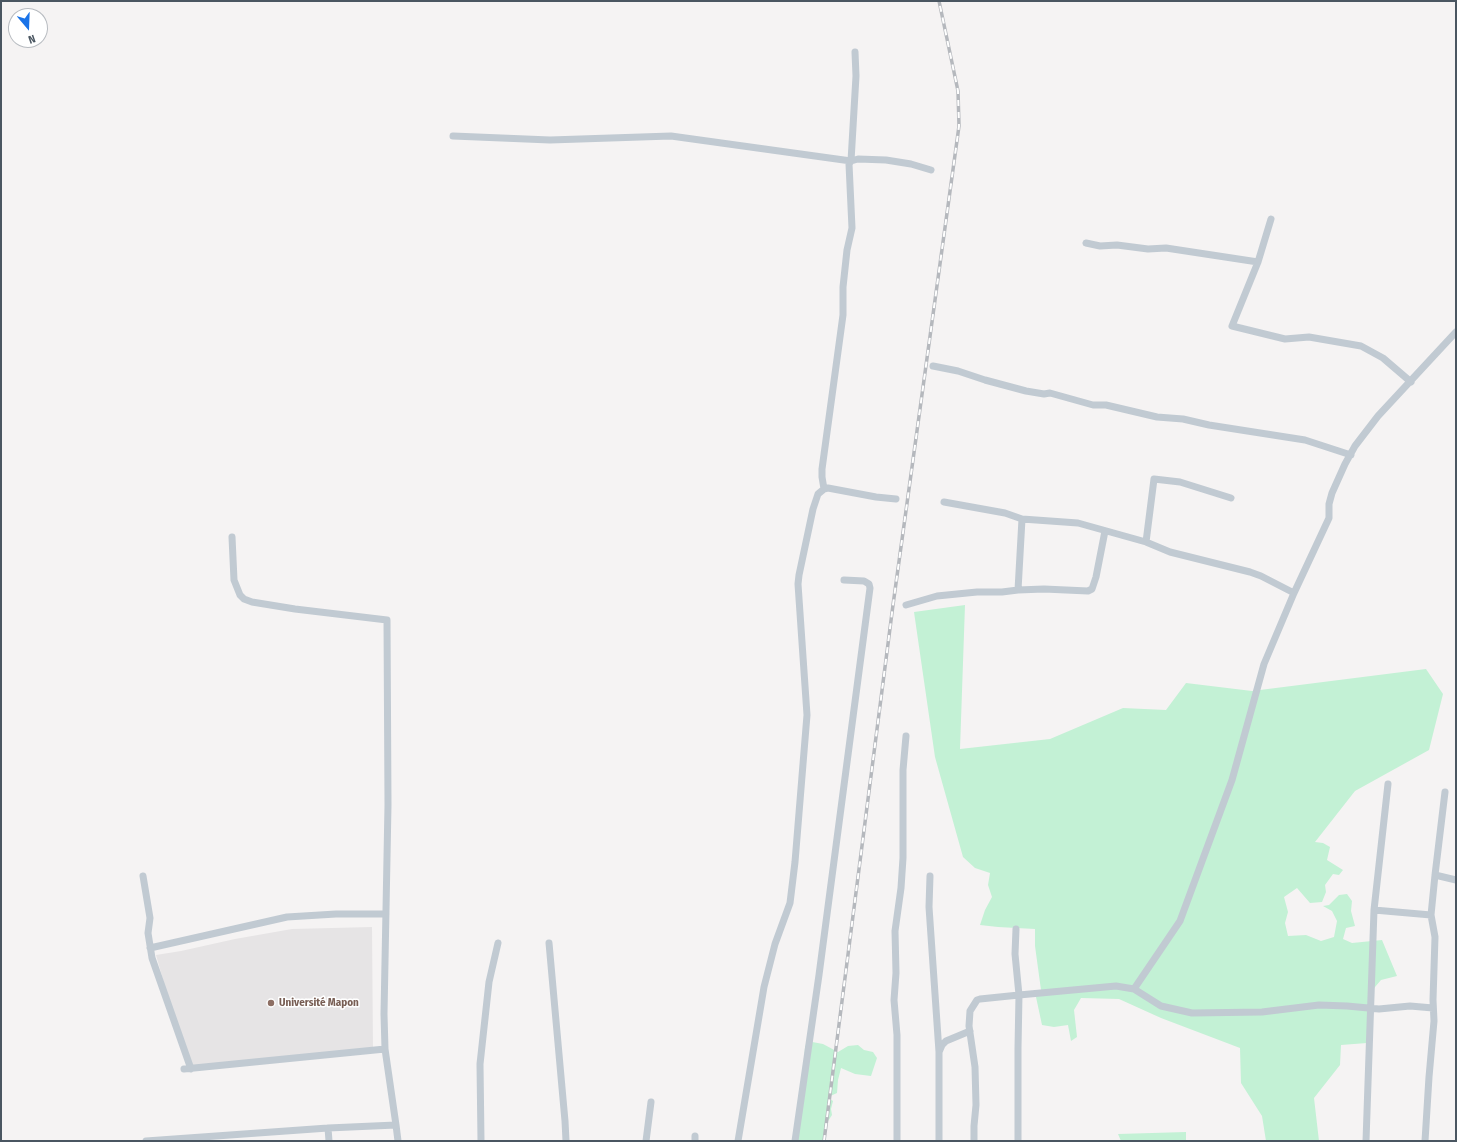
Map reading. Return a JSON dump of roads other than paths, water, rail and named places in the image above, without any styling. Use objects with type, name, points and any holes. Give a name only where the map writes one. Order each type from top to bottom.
[{"type":"street","points":[[824,489],[822,469],[843,315],[843,287],[847,250],[852,228],[849,164],[856,76],[855,52]]},
{"type":"street","points":[[453,136],[550,140],[671,136],[850,161],[858,159],[886,160],[911,164],[931,170]]},
{"type":"street","points":[[1272,219],[1258,262],[1232,326],[1286,339],[1310,337],[1361,346],[1375,352],[1411,382]]},
{"type":"street","points":[[1086,243],[1100,246],[1117,245],[1148,249],[1166,248],[1258,262]]},
{"type":"street","points":[[1134,989],[1180,921],[1232,780],[1264,664],[1294,593],[1329,518],[1328,504],[1345,464],[1355,446],[1378,416],[1456,332]]},
{"type":"street","points":[[933,366],[958,371],[1026,391],[1044,394],[1050,393],[1093,405],[1106,405],[1157,417],[1183,419],[1209,426],[1305,440],[1351,455]]},
{"type":"street","points":[[1146,542],[1154,479],[1180,482],[1230,498]]},
{"type":"street","points":[[738,1141],[764,987],[775,944],[790,903],[795,862],[807,715],[798,584],[813,509],[818,494],[824,489],[828,488],[876,497],[896,499]]},
{"type":"street","points":[[944,502],[1005,513],[1022,519],[1078,523],[1146,542],[1170,552],[1250,572],[1294,593]]},
{"type":"street","points":[[1018,590],[1022,519]]},
{"type":"street","points":[[906,605],[937,596],[977,592],[1044,589],[1088,591],[1090,590],[1096,577],[1105,531]]},
{"type":"street","points":[[232,538],[234,580],[240,595],[244,599],[252,602],[295,609],[387,620],[388,805],[384,977],[385,1049],[398,1141]]},
{"type":"street","points":[[795,1141],[820,975],[870,588],[869,584],[864,582],[844,580]]},
{"type":"street","points":[[897,1141],[897,1036],[894,1000],[896,973],[895,934],[903,858],[903,770],[906,736]]},
{"type":"street","points":[[1366,1141],[1374,910],[1388,784]]},
{"type":"street","points":[[1425,1141],[1433,1041],[1435,936],[1431,915],[1445,792]]},
{"type":"street","points":[[1435,875],[1456,880]]},
{"type":"street","points":[[143,876],[150,918],[148,933],[152,958],[187,1069],[385,1049]]},
{"type":"street","points":[[930,876],[929,907],[939,1052],[940,1141]]},
{"type":"street","points":[[1374,910],[1431,915]]},
{"type":"street","points":[[150,948],[287,917],[336,914],[386,914]]},
{"type":"street","points":[[1016,929],[1014,954],[1019,995],[1018,1141]]},
{"type":"street","points":[[480,1141],[480,1064],[489,982],[498,943]]},
{"type":"street","points":[[549,943],[566,1141]]},
{"type":"street","points":[[974,1141],[976,1104],[975,1066],[970,1031],[970,1011],[976,1000],[983,998],[1116,986],[1134,989],[1161,1006],[1192,1013],[1262,1012],[1319,1005],[1371,1009],[1410,1006],[1433,1008]]},
{"type":"street","points":[[939,1052],[942,1045],[946,1041],[970,1031]]},
{"type":"street","points":[[646,1141],[651,1102]]},
{"type":"street","points":[[146,1141],[328,1128],[396,1125]]},
{"type":"street","points":[[328,1128],[329,1141]]},
{"type":"railway","points":[[824,1141],[893,605],[959,126],[958,91],[939,1]]},
{"type":"place","name":"Université Mapon","points":[[271,1003]]}]
